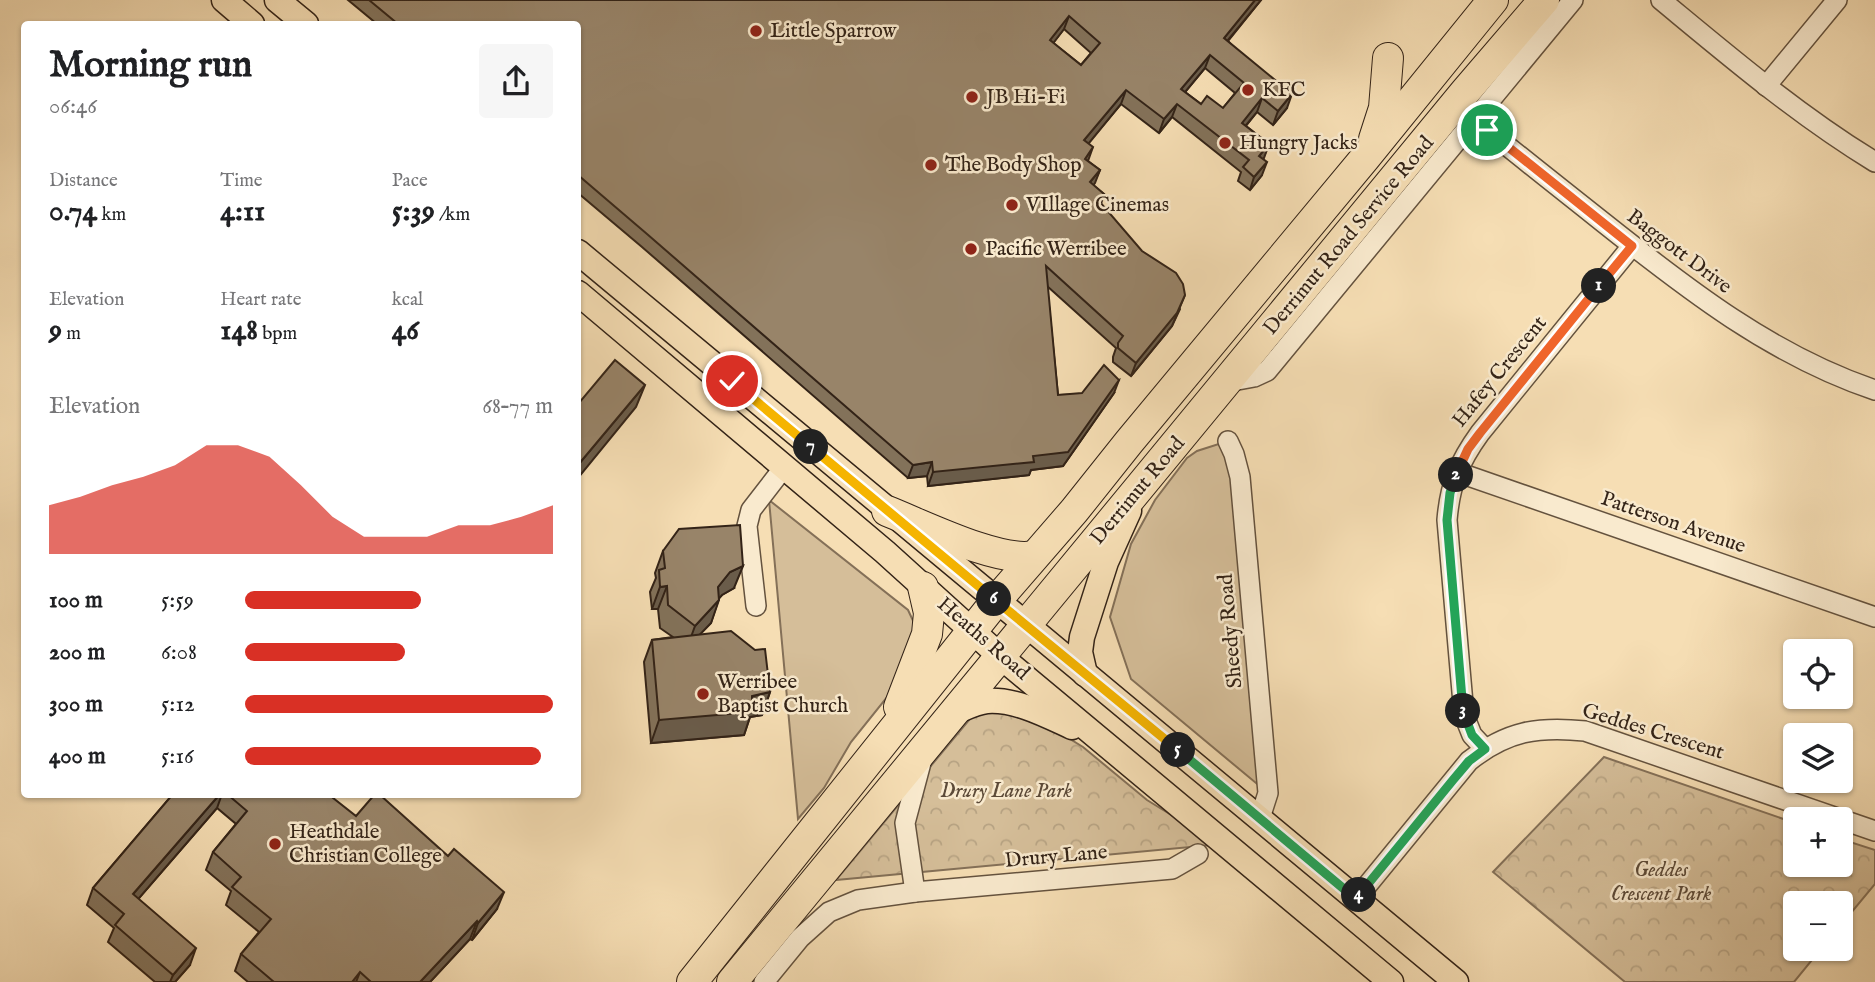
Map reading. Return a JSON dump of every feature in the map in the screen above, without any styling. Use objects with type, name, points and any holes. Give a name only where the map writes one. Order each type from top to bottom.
[{"type":"highway","name":"Derrimut Road","points":[[692,982],[972,630],[1074,511],[1493,0]]},
{"type":"highway","name":"Derrimut Road","points":[[732,982],[1465,92],[1544,0]]},
{"type":"highway","points":[[1446,57],[1465,92]]},
{"type":"highway","points":[[1365,158],[1384,108],[1388,58]]},
{"type":"highway","points":[[1422,86],[1465,92]]},
{"type":"highway","points":[[887,511],[972,545],[1006,555],[1024,558],[1034,556]]},
{"type":"highway","points":[[888,734],[927,634],[929,612],[923,587]]},
{"type":"main road","points":[[224,0],[248,21]]},
{"type":"main road","points":[[277,0],[302,21]]},
{"type":"main road","name":"Heaths Road","points":[[581,255],[1455,982]]},
{"type":"main road","name":"Heaths Road","points":[[581,296],[785,466],[1001,657],[1391,982]]},
{"type":"main road","points":[[763,407],[788,442],[790,456],[785,466]]},
{"type":"main road","points":[[1085,674],[1080,652],[1083,636],[1106,562],[1140,488]]},
{"type":"main road","points":[[955,712],[988,701],[1014,704],[1045,714],[1101,740]]},
{"type":"main road","points":[[1329,931],[1356,899]]},
{"type":"street","name":"Derrimut Road Service Road","points":[[1227,382],[1254,377],[1267,371],[1573,0]]},
{"type":"street","points":[[1661,0],[1832,136],[1875,162]]},
{"type":"street","points":[[1766,86],[1837,0]]},
{"type":"street","name":"Baggott Drive","points":[[1475,120],[1680,284],[1744,327],[1809,362],[1875,390]]},
{"type":"street","name":"Hafey Crescent","points":[[1485,749],[1472,735],[1464,715],[1447,520],[1450,493],[1468,449],[1632,246]]},
{"type":"street","name":"Sheedy Road","points":[[1228,442],[1240,477],[1268,793],[1260,818]]},
{"type":"street","points":[[756,606],[747,526],[751,510],[785,466]]},
{"type":"street","name":"Patterson Avenue","points":[[1457,472],[1875,617]]},
{"type":"street","name":"Geddes Crescent","points":[[1356,899],[1469,761],[1485,749],[1513,735],[1529,731],[1555,728],[1585,732],[1875,831]]},
{"type":"street","points":[[915,892],[905,823],[925,748]]},
{"type":"street","name":"Drury Lane","points":[[764,982],[800,938],[830,912],[858,900],[915,892],[1172,869],[1198,853]]},
{"type":"green space","points":[[1228,441],[1268,793],[1131,679],[1110,617],[1131,544],[1155,500],[1187,458],[1197,451]]},
{"type":"green space","points":[[769,500],[908,610],[916,627],[888,696],[851,742],[824,788],[798,819]]},
{"type":"green space","name":"Drury Lane Park","points":[[995,709],[1055,730],[1083,747],[1147,800],[1194,829],[1212,845],[836,880],[974,714]]},
{"type":"green space","name":"Geddes Crescent Park","points":[[1604,757],[1783,819],[1783,877],[1853,877],[1853,843],[1875,850],[1875,884],[1853,911],[1853,891],[1783,891],[1783,961],[1811,961],[1794,982],[1625,982],[1493,872]]},
{"type":"building","name":"Pacific Werribee","points":[[369,0],[1255,0],[1224,38],[1292,94],[1278,111],[1262,98],[1242,123],[1269,144],[1259,156],[1267,162],[1254,177],[1243,167],[1249,160],[1177,104],[1164,119],[1126,90],[1084,140],[1093,147],[1085,159],[1100,170],[1090,182],[1104,194],[1099,201],[1142,251],[1176,273],[1183,284],[1185,295],[1177,313],[1136,363],[1118,348],[1123,336],[1046,266],[1058,395],[1082,393],[1104,365],[1119,380],[1068,452],[1033,456],[1034,462],[933,472],[932,462],[913,465],[581,178],[581,21],[394,21]],"holes":[[[1069,16],[1100,43],[1081,65],[1050,40]],[[1210,55],[1244,83],[1223,108],[1207,96],[1201,104],[1181,89]]]},
{"type":"building","points":[[615,360],[645,385],[581,461],[581,400]]},
{"type":"building","points":[[740,525],[743,566],[730,572],[718,587],[719,600],[695,626],[668,605],[667,586],[660,587],[659,570],[665,568],[663,551],[679,529]]},
{"type":"building","name":"Werribee Baptist Church","points":[[731,631],[755,650],[765,649],[770,692],[752,696],[752,712],[659,720],[652,640]]},
{"type":"building","points":[[170,798],[217,798],[133,894],[196,948],[173,975],[115,925],[124,914],[93,888]]},
{"type":"building","points":[[232,798],[333,798],[356,816],[372,798],[383,798],[448,856],[454,849],[504,892],[478,923],[477,921],[420,982],[371,982],[360,972],[352,982],[274,982],[241,954],[271,919],[232,887],[241,877],[213,852],[247,811]]},
{"type":"place","name":"Little Sparrow","points":[[756,31]]},
{"type":"place","name":"KFC","points":[[1248,90]]},
{"type":"place","name":"JB Hi-Fi","points":[[972,97]]},
{"type":"place","name":"Hungry Jacks","points":[[1225,143]]},
{"type":"place","name":"The Body Shop","points":[[931,165]]},
{"type":"place","name":"VIllage Cinemas","points":[[1012,205]]},
{"type":"place","name":"Pacific Werribee","points":[[971,249]]},
{"type":"place","name":"Werribee Baptist Church","points":[[703,694]]},
{"type":"place","name":"Heathdale Christian College","points":[[275,844]]},
{"type":"route","points":[[732,381],[1356,899],[1469,761],[1485,749],[1472,735],[1464,715],[1447,520],[1450,493],[1457,472],[1468,449],[1480,433],[1632,246],[1487,130]]}]
